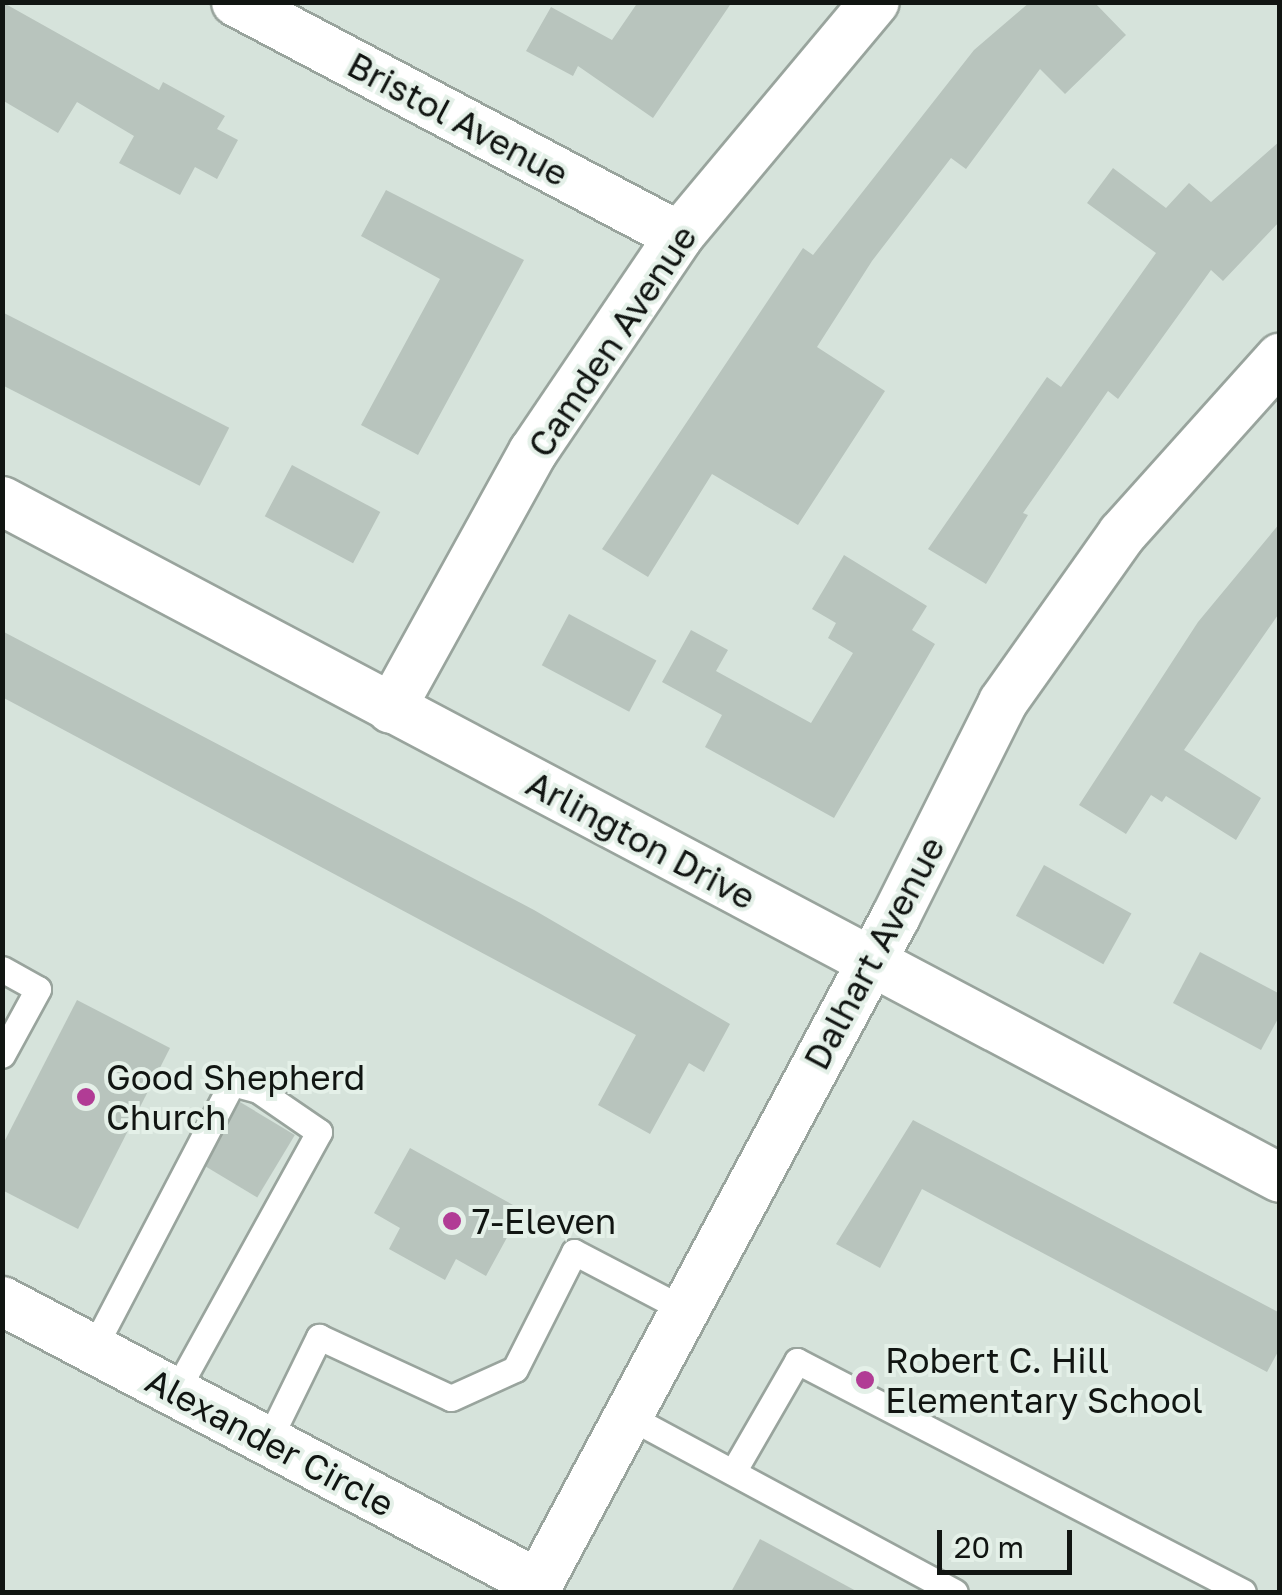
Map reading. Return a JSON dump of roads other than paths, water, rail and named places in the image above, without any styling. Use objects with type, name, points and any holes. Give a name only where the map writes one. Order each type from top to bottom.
[{"type":"street","name":"Bristol Avenue","points":[[236,2],[680,236]]},
{"type":"street","name":"Camden Avenue","points":[[391,708],[534,452],[680,236],[875,2]]},
{"type":"street","name":"Dalhart Avenue","points":[[536,1588],[871,962],[1003,702],[1122,534],[1280,358]]},
{"type":"street","name":"Arlington Drive","points":[[2,502],[1280,1178]]},
{"type":"street","name":"Alexander Circle","points":[[2,1301],[536,1588]]},
{"type":"lane","points":[[2,969],[38,989],[2,1055]]},
{"type":"lane","points":[[94,1350],[232,1083],[258,1090],[319,1132],[176,1392]]},
{"type":"lane","points":[[268,1441],[319,1337],[451,1398],[514,1370],[574,1252],[685,1310]]},
{"type":"lane","points":[[733,1472],[797,1361],[1243,1592]]},
{"type":"lane","points":[[628,1416],[955,1592]]},
{"type":"place","name":"Good Shepherd Church","points":[[86,1097]]},
{"type":"place","name":"7-Eleven","points":[[452,1221]]},
{"type":"place","name":"Robert C. Hill Elementary School","points":[[865,1380]]}]
